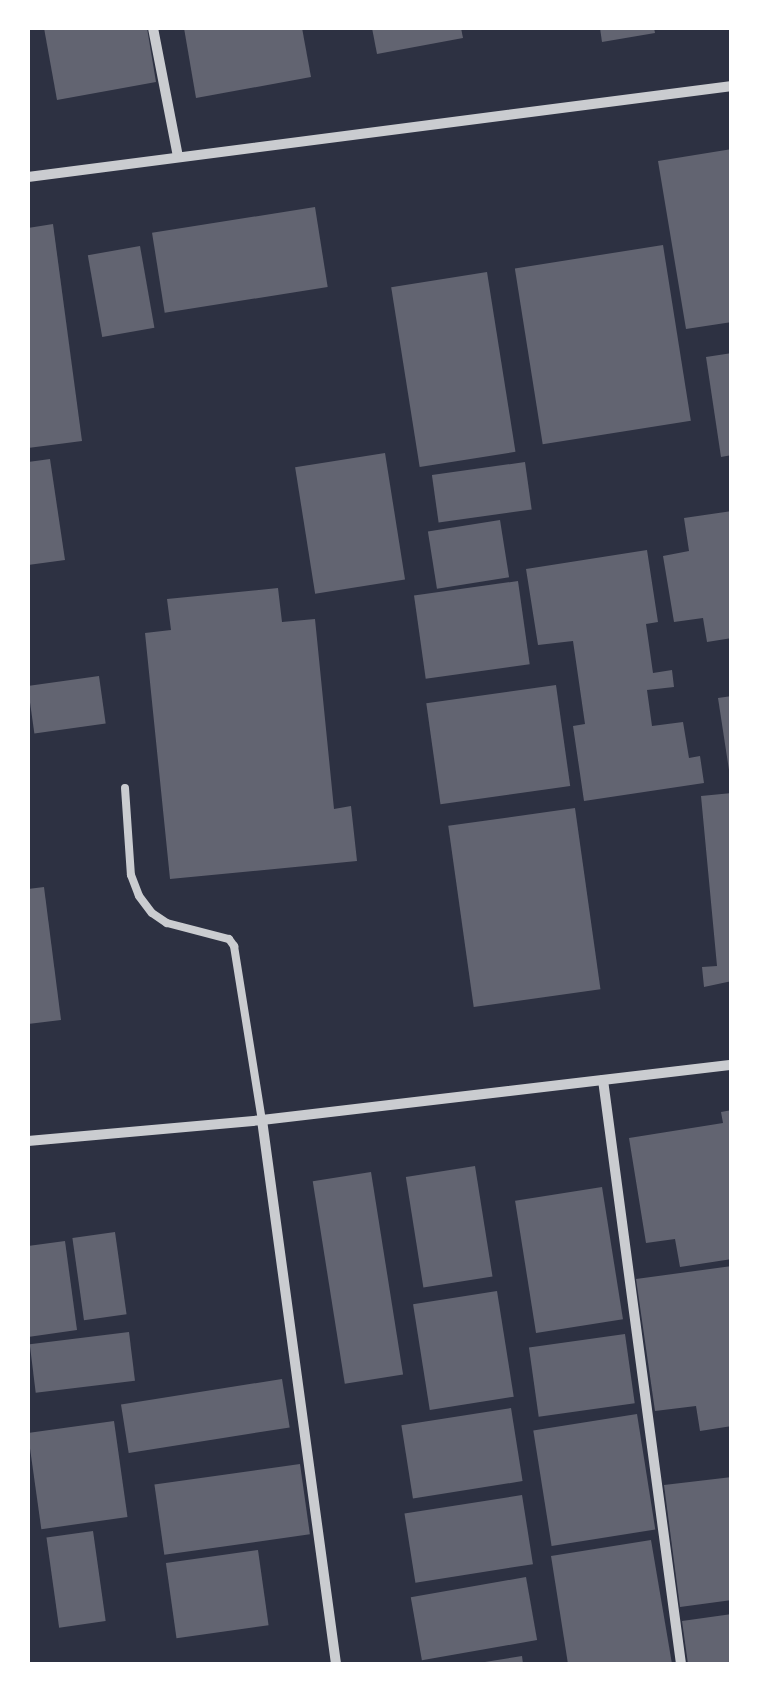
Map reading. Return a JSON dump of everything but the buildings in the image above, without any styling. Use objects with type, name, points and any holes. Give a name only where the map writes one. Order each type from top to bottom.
[{"type":"street","points":[[153,28],[178,157]]},
{"type":"street","points":[[28,177],[732,86]]},
{"type":"street","points":[[28,1141],[262,1120],[732,1066]]},
{"type":"street","points":[[603,1080],[682,1664]]},
{"type":"street","points":[[262,1120],[336,1664]]},
{"type":"lane","points":[[124,788],[132,875],[138,896],[167,923],[229,939],[234,946],[262,1120]]}]
